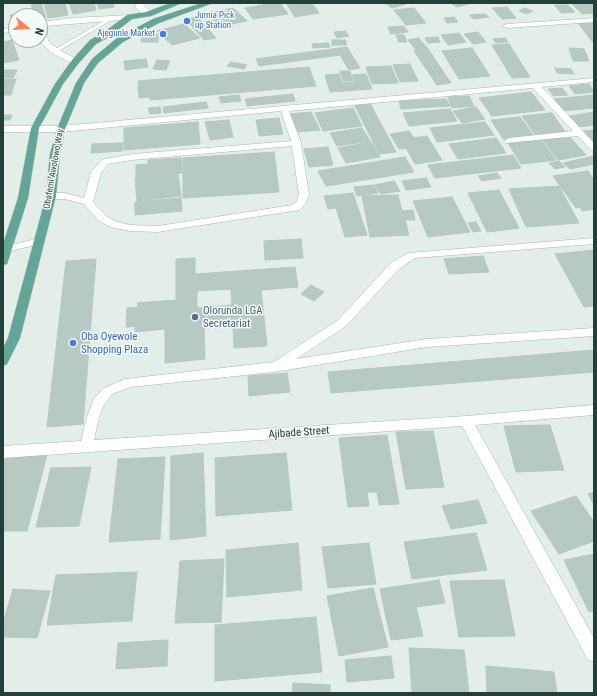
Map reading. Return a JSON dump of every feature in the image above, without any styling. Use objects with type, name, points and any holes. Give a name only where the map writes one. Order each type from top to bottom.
[{"type":"main road","points":[[3,261],[5,250],[23,198],[35,128],[59,84],[75,62],[93,42],[130,17],[148,14],[178,3]]},
{"type":"main road","name":"Obafemi Awolowo Way","points":[[3,361],[14,338],[51,196],[55,154],[61,129],[80,83],[95,61],[108,48],[120,40],[156,21],[209,3]]},
{"type":"street","points":[[138,3],[138,6],[148,14]]},
{"type":"street","points":[[48,23],[130,17]]},
{"type":"street","points":[[507,26],[594,20]]},
{"type":"street","points":[[48,45],[75,62]]},
{"type":"street","points":[[3,129],[61,129],[593,81]]},
{"type":"street","points":[[536,86],[594,148]]},
{"type":"street","points":[[51,196],[65,196],[88,202],[102,218],[114,225],[137,228],[158,229],[294,208],[301,202],[304,195],[296,143],[284,108]]},
{"type":"street","points":[[509,141],[580,133]]},
{"type":"street","points":[[88,202],[96,172],[105,162],[132,157],[296,143]]},
{"type":"street","points":[[5,250],[39,241]]},
{"type":"street","points":[[274,367],[342,323],[395,266],[412,255],[594,241]]},
{"type":"street","points":[[86,447],[93,417],[99,403],[108,392],[129,382],[274,367],[427,343],[594,332]]},
{"type":"street","name":"Ajibade Street","points":[[3,452],[466,421],[594,410]]},
{"type":"street","points":[[466,421],[594,654]]},
{"type":"lane","points":[[55,51],[112,18]]},
{"type":"building","points":[[31,3],[41,3],[43,8],[32,8]]},
{"type":"building","points":[[44,3],[65,3],[68,15],[48,18],[48,8],[45,8]]},
{"type":"building","points":[[69,3],[94,3],[96,10],[73,14]]},
{"type":"building","points":[[97,3],[113,3],[114,7],[99,9]]},
{"type":"building","points":[[262,3],[280,3],[288,14],[253,19],[245,8],[263,5]]},
{"type":"building","points":[[286,3],[312,3],[319,13],[295,17]]},
{"type":"building","points":[[385,3],[404,3],[406,4],[392,8]]},
{"type":"building","points":[[451,3],[465,3],[468,4],[457,7]]},
{"type":"building","points":[[594,3],[594,13],[582,14],[572,4]]},
{"type":"building","points":[[555,5],[568,5],[575,12],[561,13]]},
{"type":"building","points":[[507,7],[516,18],[502,19],[492,8]]},
{"type":"building","points":[[233,8],[247,21],[213,28],[200,15]]},
{"type":"building","points":[[414,8],[426,23],[406,25],[394,10]]},
{"type":"building","points":[[524,8],[533,11],[527,14],[519,11]]},
{"type":"building","points":[[485,14],[489,17],[473,19],[470,15]]},
{"type":"building","points":[[198,17],[216,38],[204,40],[186,19]]},
{"type":"building","points":[[454,17],[458,22],[447,23],[444,18]]},
{"type":"building","points":[[594,22],[594,44],[578,23]]},
{"type":"building","points":[[184,24],[200,38],[172,45],[157,31]]},
{"type":"building","points":[[404,26],[408,32],[391,34],[388,27]]},
{"type":"building","points":[[345,31],[349,36],[337,38],[334,32]]},
{"type":"building","points":[[478,32],[486,42],[473,44],[464,34]]},
{"type":"building","points":[[459,33],[466,42],[448,45],[441,35]]},
{"type":"building","points":[[158,34],[158,42],[141,42],[142,35]]},
{"type":"building","points":[[396,35],[404,35],[407,42],[399,42]]},
{"type":"building","points":[[438,37],[440,42],[428,43],[425,38]]},
{"type":"building","points":[[419,38],[427,48],[416,50],[408,40]]},
{"type":"building","points":[[505,38],[508,42],[496,43],[493,39]]},
{"type":"building","points":[[332,40],[346,40],[346,45],[332,45]]},
{"type":"building","points":[[8,41],[8,48],[15,48],[19,60],[3,63],[3,42]]},
{"type":"building","points":[[328,43],[330,47],[313,48],[312,44]]},
{"type":"building","points":[[509,44],[530,77],[512,78],[492,45]]},
{"type":"building","points":[[347,47],[360,68],[349,70],[340,55],[259,66],[256,59]]},
{"type":"building","points":[[472,48],[490,76],[459,79],[442,51]]},
{"type":"building","points":[[569,48],[584,49],[589,61],[573,61]]},
{"type":"building","points":[[428,49],[451,83],[437,85],[414,51]]},
{"type":"building","points":[[146,59],[148,67],[125,70],[124,61]]},
{"type":"building","points":[[157,60],[170,61],[166,70],[153,69]]},
{"type":"building","points":[[231,62],[247,65],[244,69],[227,66]]},
{"type":"building","points":[[410,64],[418,81],[400,82],[393,65]]},
{"type":"building","points":[[391,66],[398,83],[372,84],[366,67]]},
{"type":"building","points":[[309,67],[316,86],[150,100],[150,97],[139,98],[138,81]]},
{"type":"building","points":[[555,68],[571,69],[574,74],[557,73]]},
{"type":"building","points":[[3,70],[17,70],[13,78],[3,78]]},
{"type":"building","points":[[340,71],[350,71],[352,81],[343,81]]},
{"type":"building","points":[[339,74],[342,83],[354,82],[352,75],[366,74],[372,89],[330,92],[325,75]]},
{"type":"building","points":[[16,79],[11,95],[3,95],[3,80]]},
{"type":"building","points":[[589,84],[594,92],[575,94],[569,86]]},
{"type":"building","points":[[562,88],[568,95],[554,96],[548,89]]},
{"type":"building","points":[[531,92],[545,110],[492,116],[479,98]]},
{"type":"building","points":[[293,94],[295,101],[247,106],[245,99]]},
{"type":"building","points":[[239,95],[241,101],[221,103],[219,97]]},
{"type":"building","points":[[594,95],[594,108],[563,111],[554,99]]},
{"type":"building","points":[[469,96],[474,106],[452,108],[448,97]]},
{"type":"building","points":[[446,99],[450,106],[401,109],[399,101]]},
{"type":"building","points":[[206,102],[208,108],[164,113],[163,107]]},
{"type":"building","points":[[370,103],[396,152],[379,154],[354,104]]},
{"type":"building","points":[[160,107],[161,113],[150,114],[148,108]]},
{"type":"building","points":[[476,107],[485,119],[462,123],[453,111]]},
{"type":"building","points":[[353,108],[362,126],[323,131],[315,113]]},
{"type":"building","points":[[450,109],[457,121],[409,126],[403,113]]},
{"type":"building","points":[[311,112],[320,130],[298,132],[290,114]]},
{"type":"building","points":[[594,112],[594,125],[579,127],[569,116]]},
{"type":"building","points":[[552,113],[566,133],[536,136],[522,116]]},
{"type":"building","points":[[3,115],[12,115],[10,120],[3,120]]},
{"type":"building","points":[[520,117],[534,136],[504,140],[491,120]]},
{"type":"building","points":[[279,118],[283,134],[259,136],[256,120]]},
{"type":"building","points":[[229,120],[233,137],[210,140],[205,122]]},
{"type":"building","points":[[198,122],[200,144],[124,150],[124,128]]},
{"type":"building","points":[[485,122],[494,135],[437,142],[430,128]]},
{"type":"building","points":[[362,128],[370,141],[337,146],[330,133]]},
{"type":"building","points":[[594,130],[594,143],[591,143],[582,131]]},
{"type":"building","points":[[409,131],[414,138],[427,136],[442,160],[415,164],[406,148],[399,149],[390,134]]},
{"type":"building","points":[[569,136],[586,155],[558,160],[542,139]]},
{"type":"building","points":[[496,138],[506,153],[458,159],[449,144]]},
{"type":"building","points":[[541,140],[556,160],[521,164],[508,143]]},
{"type":"building","points":[[371,142],[380,157],[346,163],[338,148]]},
{"type":"building","points":[[123,143],[122,151],[91,153],[92,144]]},
{"type":"building","points":[[328,147],[333,165],[309,167],[304,149]]},
{"type":"building","points":[[274,152],[279,192],[183,198],[183,158]]},
{"type":"building","points":[[513,155],[521,168],[435,178],[428,165]]},
{"type":"building","points":[[594,156],[594,164],[570,169],[563,163]]},
{"type":"building","points":[[405,157],[414,172],[326,186],[318,171]]},
{"type":"building","points":[[181,158],[182,173],[136,177],[136,165],[148,164],[148,160]]},
{"type":"building","points":[[559,161],[565,167],[555,169],[549,163]]},
{"type":"building","points":[[588,171],[594,180],[594,209],[582,211],[580,207],[576,208],[553,176]]},
{"type":"building","points":[[497,173],[501,178],[482,181],[478,176]]},
{"type":"building","points":[[178,174],[181,196],[137,201],[135,178]]},
{"type":"building","points":[[426,178],[431,187],[406,190],[402,181]]},
{"type":"building","points":[[394,181],[400,191],[381,194],[375,185]]},
{"type":"building","points":[[374,185],[378,193],[357,196],[354,187]]},
{"type":"building","points":[[559,186],[579,223],[526,227],[509,189]]},
{"type":"building","points":[[499,190],[519,228],[487,232],[468,193]]},
{"type":"building","points":[[353,193],[367,235],[345,237],[336,208],[328,209],[324,196]]},
{"type":"building","points":[[398,195],[402,211],[413,210],[415,220],[405,220],[409,235],[370,237],[362,196]]},
{"type":"building","points":[[452,197],[470,232],[428,237],[413,201]]},
{"type":"building","points":[[181,198],[182,211],[135,215],[135,202]]},
{"type":"building","points":[[476,222],[481,231],[473,232],[468,223]]},
{"type":"building","points":[[301,239],[303,258],[265,260],[264,241]]},
{"type":"building","points":[[594,250],[594,306],[584,307],[555,254]]},
{"type":"building","points":[[483,256],[489,272],[449,274],[444,259]]},
{"type":"building","name":"Olorunda LGA Secretariat","points":[[195,258],[195,274],[295,267],[298,287],[261,290],[267,346],[234,348],[233,326],[204,328],[205,359],[165,363],[165,329],[135,332],[135,326],[126,327],[127,308],[139,307],[137,303],[176,300],[176,259]],"holes":[[[231,289],[232,305],[197,308],[197,291]]]},
{"type":"building","name":"Oba Oyewole Shopping Plaza","points":[[96,259],[83,424],[47,427],[66,261]]},
{"type":"building","points":[[311,285],[324,292],[314,301],[301,294]]},
{"type":"building","points":[[594,350],[594,372],[331,393],[328,372]]},
{"type":"building","points":[[287,373],[290,392],[249,396],[248,376]]},
{"type":"building","points":[[550,425],[564,470],[516,472],[504,426]]},
{"type":"building","points":[[433,431],[444,487],[406,489],[396,432]]},
{"type":"building","points":[[387,435],[399,504],[379,505],[377,492],[367,492],[369,506],[348,507],[339,438]]},
{"type":"building","points":[[203,453],[206,536],[170,540],[171,456]]},
{"type":"building","points":[[286,453],[292,510],[216,516],[215,458]]},
{"type":"building","points":[[47,455],[27,531],[3,531],[3,467],[6,456]]},
{"type":"building","points":[[165,457],[160,539],[109,542],[118,459]]},
{"type":"building","points":[[91,467],[79,526],[36,527],[51,468]]},
{"type":"building","points":[[594,492],[594,505],[588,494]]},
{"type":"building","points":[[576,496],[594,522],[594,541],[559,554],[531,511]]},
{"type":"building","points":[[478,500],[487,523],[451,529],[442,506]]},
{"type":"building","points":[[476,533],[487,570],[412,579],[404,542]]},
{"type":"building","points":[[298,543],[302,590],[227,597],[226,550]]},
{"type":"building","points":[[369,543],[376,584],[328,588],[322,547]]},
{"type":"building","points":[[594,554],[594,611],[589,612],[564,560]]},
{"type":"building","points":[[224,559],[221,622],[175,623],[180,561]]},
{"type":"building","points":[[137,572],[132,621],[47,625],[56,575]]},
{"type":"building","points":[[439,580],[445,603],[416,607],[423,636],[391,640],[380,589]]},
{"type":"building","points":[[504,580],[515,636],[459,637],[450,581]]},
{"type":"building","points":[[373,588],[388,647],[339,656],[327,596]]},
{"type":"building","points":[[13,589],[50,591],[37,638],[3,637],[3,623]]},
{"type":"building","points":[[316,617],[322,672],[215,681],[215,625]]},
{"type":"building","points":[[168,640],[167,666],[116,669],[118,643]]},
{"type":"building","points":[[409,648],[464,650],[469,693],[412,693]]},
{"type":"building","points":[[391,656],[394,678],[347,682],[345,660]]},
{"type":"building","points":[[486,666],[554,672],[557,693],[487,693]]},
{"type":"building","points":[[293,683],[330,685],[330,693],[292,693]]},
{"type":"place","name":"Jumia Pick up Station","points":[[187,21]]},
{"type":"place","name":"Ajegunle Market","points":[[163,34]]},
{"type":"place","name":"Olorunda LGA Secretariat","points":[[195,317]]},
{"type":"place","name":"Oba Oyewole Shopping Plaza","points":[[73,343]]}]
